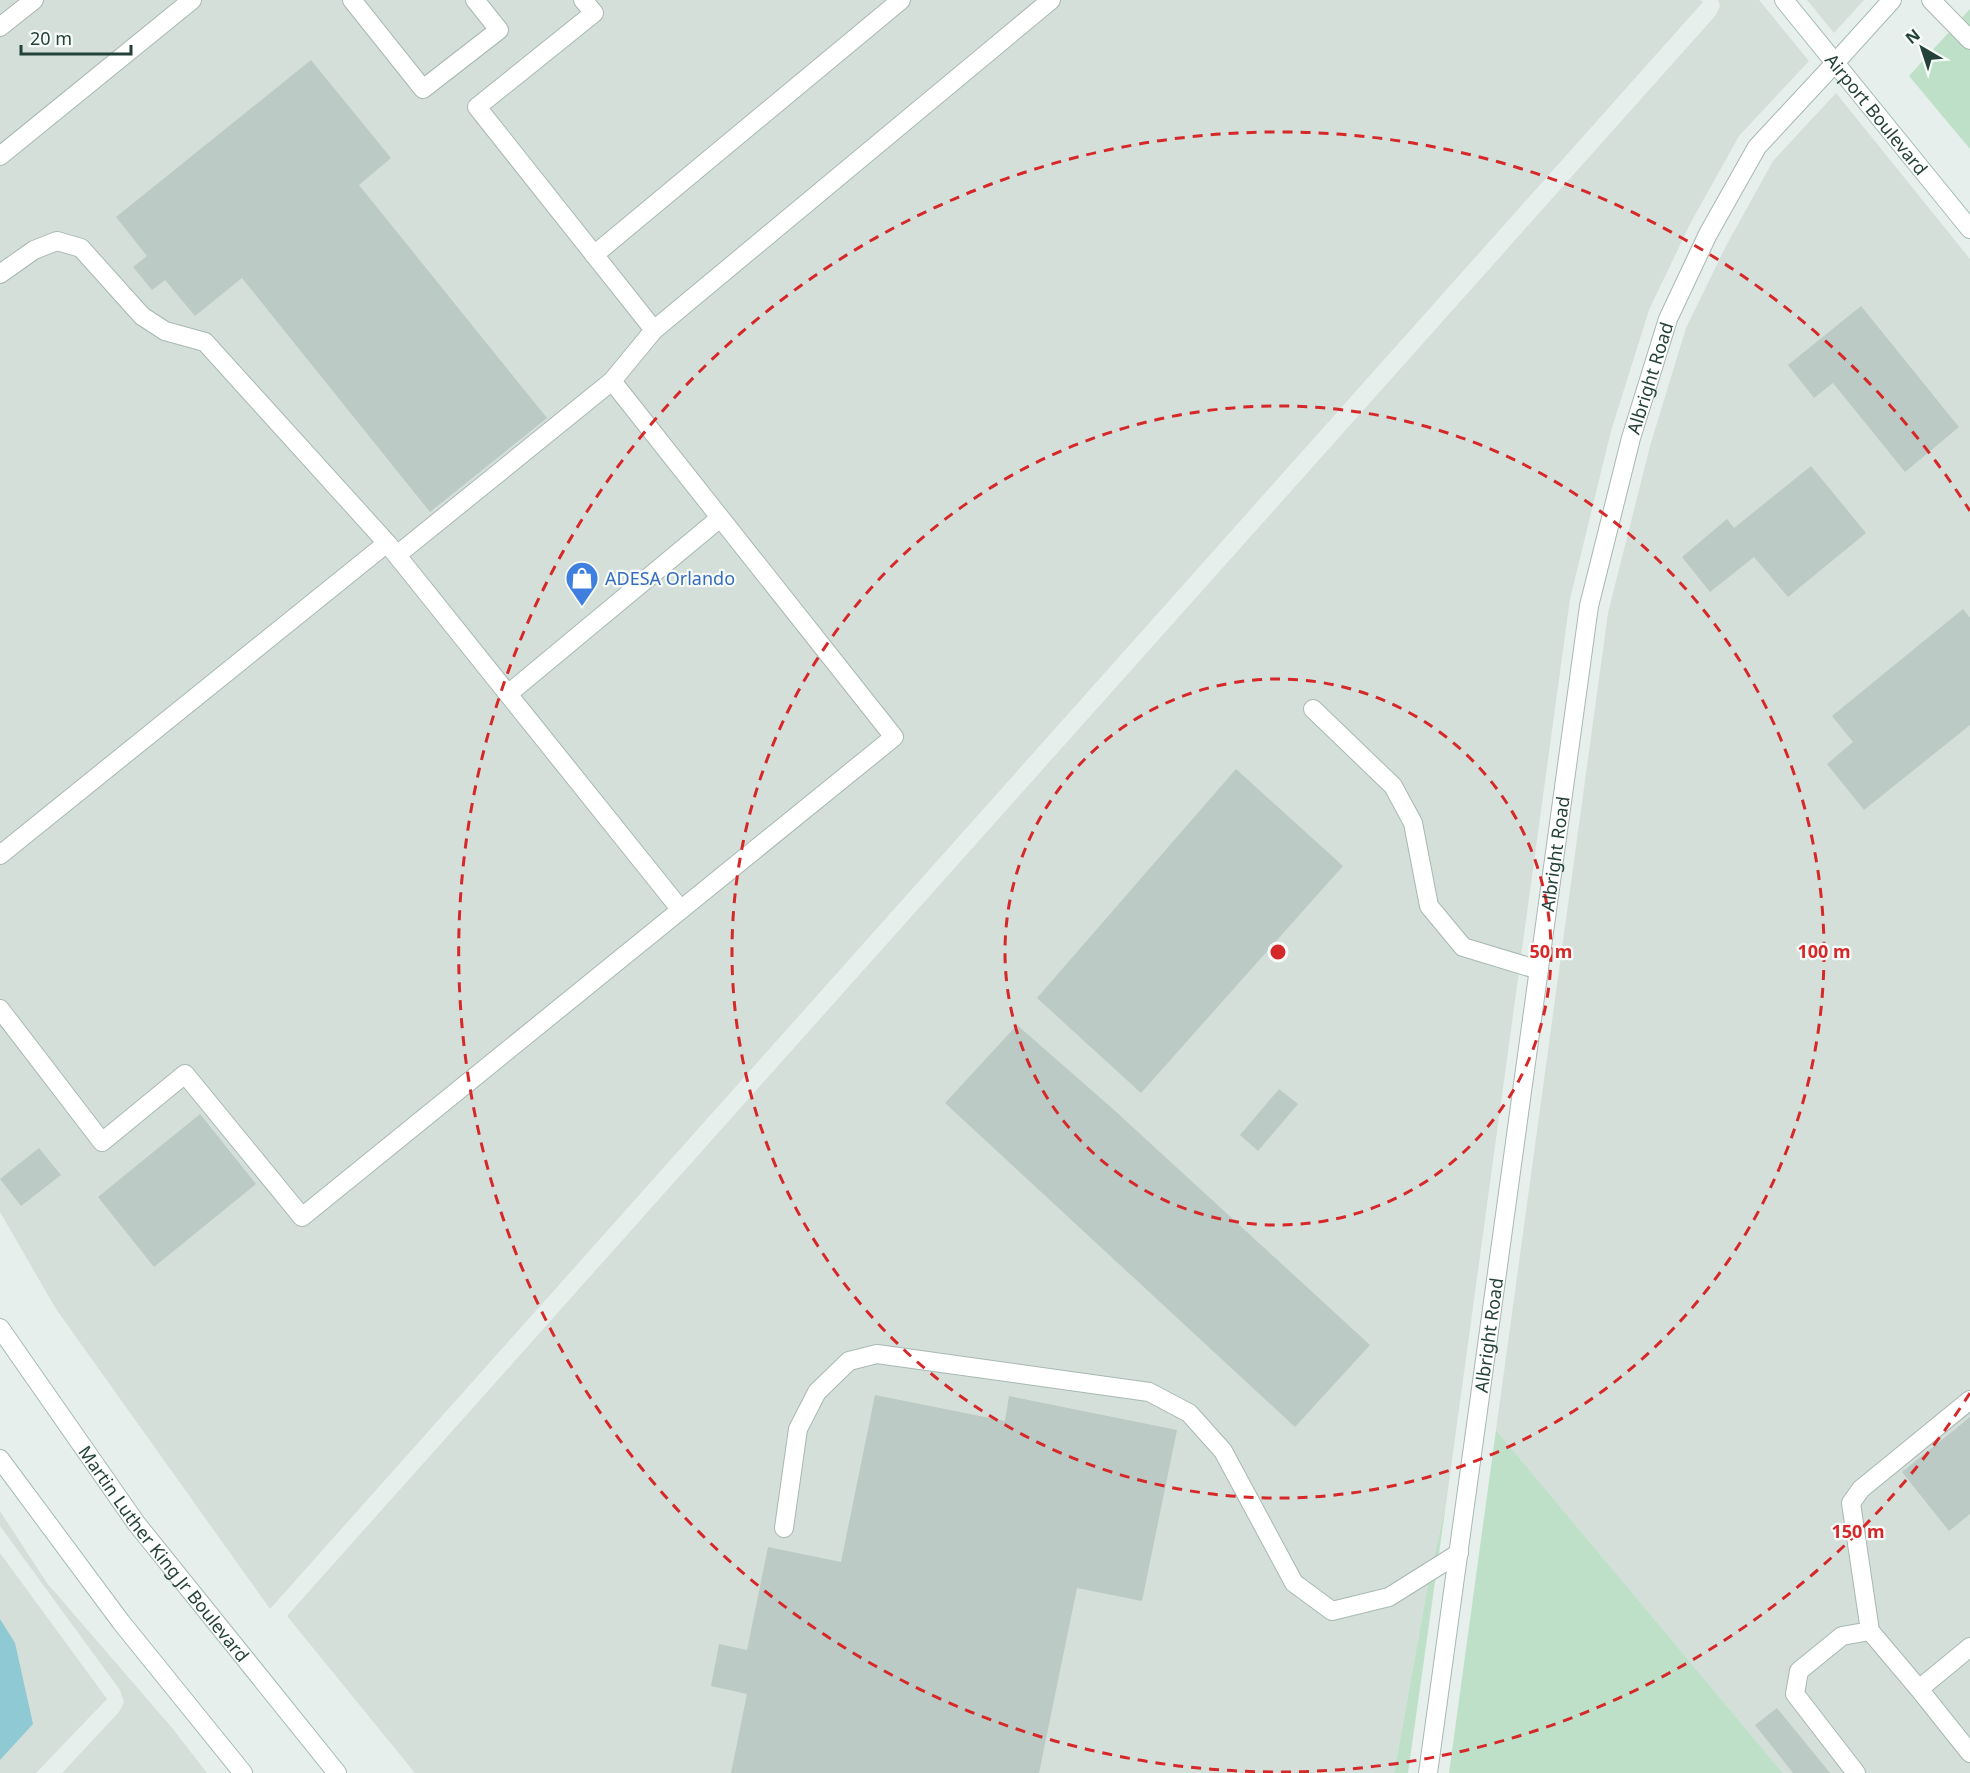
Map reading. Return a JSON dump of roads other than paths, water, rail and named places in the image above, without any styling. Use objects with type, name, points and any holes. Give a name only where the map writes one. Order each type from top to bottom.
[{"type":"street","points":[[0,27],[34,0]]},
{"type":"street","points":[[0,156],[192,0]]},
{"type":"street","points":[[352,0],[423,89],[499,30],[475,0]]},
{"type":"street","points":[[583,0],[594,13],[477,106],[654,330]]},
{"type":"street","points":[[594,255],[901,0]]},
{"type":"street","points":[[0,855],[392,549],[612,381],[654,330],[1051,0]]},
{"type":"street","name":"Airport Boulevard","points":[[1784,0],[1970,230]]},
{"type":"street","name":"Albright Road","points":[[1428,1773],[1589,606],[1631,438],[1668,319],[1708,234],[1757,147],[1892,0]]},
{"type":"street","points":[[1931,0],[1970,40]]},
{"type":"street","points":[[0,274],[34,250],[57,241],[81,248],[142,316],[165,331],[205,342],[392,549],[681,910]]},
{"type":"street","points":[[0,1009],[102,1142],[185,1074],[302,1217],[894,737],[612,381]]},
{"type":"street","points":[[508,694],[720,518]]},
{"type":"street","points":[[1313,709],[1393,786],[1413,822],[1429,906],[1463,947],[1539,970]]},
{"type":"street","name":"Martin Luther King Jr Boulevard","points":[[0,1328],[136,1523],[337,1773]]},
{"type":"street","points":[[784,1528],[798,1429],[816,1392],[849,1361],[877,1354],[1149,1392],[1189,1413],[1223,1451],[1294,1583],[1332,1611],[1389,1598],[1459,1553]]},
{"type":"street","points":[[1970,1400],[1861,1489],[1851,1503],[1870,1631],[1970,1754]]},
{"type":"street","points":[[0,1459],[121,1622],[243,1773]]},
{"type":"street","points":[[1856,1773],[1795,1694],[1799,1671],[1842,1636],[1870,1631]]},
{"type":"street","points":[[1919,1689],[1970,1647]]},
{"type":"water","points":[[0,1619],[15,1643],[33,1724],[0,1760]]},
{"type":"place","name":"ADESA Orlando","points":[[582,607]]}]
